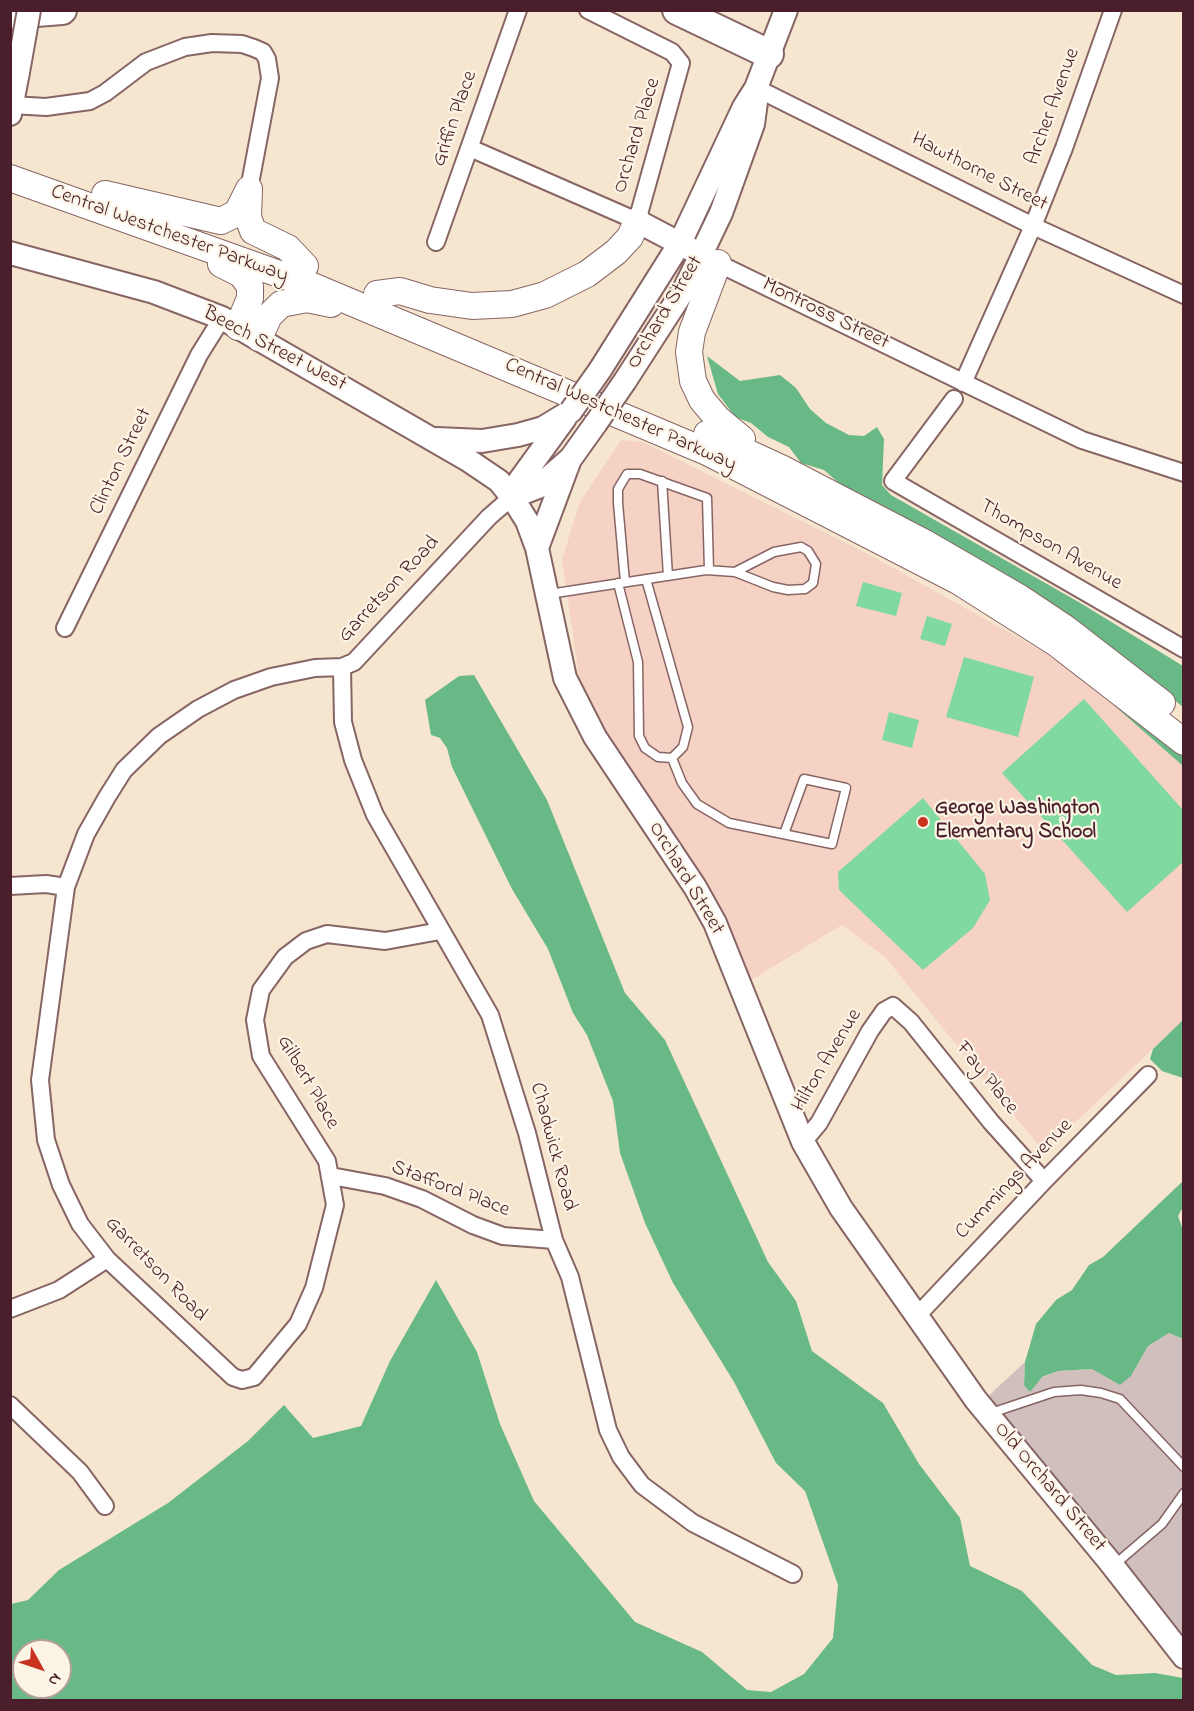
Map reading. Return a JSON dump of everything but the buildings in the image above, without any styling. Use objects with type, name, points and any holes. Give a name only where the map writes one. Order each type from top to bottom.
[{"type":"highway","points":[[10,14],[63,10]]},
{"type":"highway","points":[[677,10],[772,47]]},
{"type":"highway","points":[[717,10],[772,47]]},
{"type":"main road","name":"Central Westchester Parkway","points":[[10,161],[106,203],[353,302],[707,452],[948,575],[1056,643],[1184,742]]},
{"type":"main road","name":"Central Westchester Parkway","points":[[10,178],[106,203],[305,266],[377,294],[682,423],[821,489],[925,543],[1020,598],[1131,677],[1184,720]]},
{"type":"main road","points":[[106,203],[221,221],[237,213],[249,189]]},
{"type":"main road","points":[[249,189],[248,217],[253,231],[288,248],[305,266]]},
{"type":"main road","points":[[106,203],[156,238],[241,274],[250,286],[250,298],[240,328]]},
{"type":"main road","points":[[377,294],[400,291],[430,300],[472,306],[512,304],[545,295],[587,274],[616,252],[630,237],[637,221]]},
{"type":"main road","points":[[710,259],[689,352],[693,381],[702,400],[724,426],[821,489]]},
{"type":"main road","points":[[240,328],[269,316],[281,304],[307,299],[330,304],[353,302]]},
{"type":"street","points":[[29,10],[11,109],[90,101],[105,93],[146,62],[167,52],[212,43],[248,46],[263,52],[270,67],[270,78],[249,189]]},
{"type":"street","name":"Griffin Place","points":[[436,242],[518,10]]},
{"type":"street","name":"Orchard Place","points":[[588,10],[672,52],[681,63],[681,71],[643,192],[637,221]]},
{"type":"street","name":"Orchard Street","points":[[512,497],[520,480],[600,370],[680,243],[744,107],[756,88],[786,10]]},
{"type":"street","name":"Archer Avenue","points":[[963,383],[1033,226],[1064,148],[1113,10]]},
{"type":"street","name":"Orchard Street","points":[[512,497],[538,487],[571,458],[686,288],[710,259],[756,110],[756,88]]},
{"type":"street","name":"Hawthorne Street","points":[[756,88],[1033,226],[1163,288],[1184,295]]},
{"type":"street","name":"Montross Street","points":[[470,148],[637,221],[710,259],[1082,440],[1184,473]]},
{"type":"street","name":"Beech Street West","points":[[10,253],[154,292],[240,328],[434,439],[492,476],[512,497]]},
{"type":"street","name":"Clinton Street","points":[[65,628],[199,356],[240,328]]},
{"type":"street","name":"Thompson Avenue","points":[[954,399],[893,481],[1184,649]]},
{"type":"street","points":[[434,439],[482,441],[518,435],[543,428],[571,411]]},
{"type":"street","points":[[537,548],[571,458]]},
{"type":"street","name":"Orchard Street","points":[[512,497],[527,520],[537,548],[565,678],[596,737],[695,887],[715,923],[803,1142],[841,1208],[916,1317]]},
{"type":"street","name":"Garretson Road","points":[[254,1377],[242,1380],[233,1377],[107,1259],[80,1224],[61,1185],[46,1140],[41,1110],[40,1080],[46,1021],[66,887],[86,834],[106,797],[124,770],[159,736],[198,709],[234,690],[271,677],[315,668],[342,667],[365,654],[489,517],[512,497]]},
{"type":"street","name":"Chadwick Road","points":[[342,667],[343,722],[353,760],[375,815],[490,1015],[527,1133],[554,1240],[570,1277],[608,1430],[630,1469],[654,1496],[693,1523],[793,1574]]},
{"type":"street","points":[[10,886],[46,884],[66,887]]},
{"type":"street","name":"Gilbert Place","points":[[254,1377],[298,1324],[314,1288],[334,1205],[327,1161],[261,1056],[255,1020],[261,990],[285,957],[306,941],[327,934],[385,941],[440,931]]},
{"type":"street","name":"Hilton Avenue","points":[[803,1142],[819,1123],[870,1031],[884,1011],[893,1006]]},
{"type":"street","name":"Fay Place","points":[[893,1006],[911,1022],[991,1122],[1044,1180]]},
{"type":"street","name":"Cummings Avenue","points":[[916,1317],[1044,1180],[1148,1076]]},
{"type":"street","name":"Stafford Place","points":[[331,1176],[385,1186],[422,1199],[473,1225],[503,1236],[554,1240]]},
{"type":"street","points":[[10,1309],[59,1290],[107,1259]]},
{"type":"street","name":"Old Orchard Street","points":[[916,1317],[988,1414],[1113,1566],[1184,1657]]},
{"type":"street","points":[[10,1405],[80,1472],[105,1506]]},
{"type":"lane","points":[[646,579],[688,727],[683,747],[672,758],[658,757],[645,748],[639,736],[638,663],[621,583],[618,489],[627,474],[640,474],[707,498],[710,570]]},
{"type":"lane","points":[[662,482],[668,576]]},
{"type":"lane","points":[[546,594],[710,570],[735,572],[788,590],[805,589],[813,583],[817,572],[813,556],[801,547],[774,552],[735,572]]},
{"type":"lane","points":[[672,758],[682,783],[697,804],[729,823],[832,844],[846,788],[804,779],[784,834]]},
{"type":"lane","points":[[988,1414],[1054,1392],[1082,1390],[1101,1393],[1120,1399],[1184,1467]]},
{"type":"lane","points":[[1113,1566],[1162,1524],[1184,1493]]},
{"type":"shaded area","name":"George Washington Elementary School","points":[[621,440],[643,442],[868,554],[1044,652],[1100,693],[1183,766],[1183,1020],[1044,1152],[885,957],[842,925],[751,980],[701,878],[602,731],[579,676],[562,559],[580,502]]},
{"type":"shaded area","points":[[1169,1333],[1183,1339],[1183,1648],[984,1400],[1025,1362],[1024,1385],[1058,1371],[1092,1369],[1131,1376],[1148,1346]]},
{"type":"green space","points":[[707,356],[740,381],[780,375],[796,388],[810,409],[826,423],[849,435],[864,436],[877,427],[884,439],[882,485],[891,495],[1082,604],[1183,666],[1183,707],[1071,619],[857,499],[824,470],[801,463],[789,447],[768,437],[751,423],[735,417],[718,394]]},
{"type":"green space","points":[[863,582],[902,593],[896,616],[856,606]]},
{"type":"green space","points":[[927,616],[952,624],[945,646],[920,639]]},
{"type":"green space","points":[[964,657],[1034,677],[1018,737],[946,717]]},
{"type":"green space","points":[[474,675],[547,800],[625,993],[665,1040],[768,1262],[796,1301],[812,1351],[883,1403],[919,1464],[960,1518],[970,1566],[1022,1591],[1092,1665],[1116,1675],[1155,1673],[1183,1678],[1183,1700],[11,1700],[11,1604],[28,1600],[59,1570],[168,1503],[248,1441],[284,1405],[313,1438],[361,1426],[390,1361],[436,1280],[477,1352],[500,1424],[534,1501],[635,1622],[702,1652],[747,1690],[771,1692],[804,1674],[833,1638],[838,1585],[805,1491],[776,1463],[734,1382],[673,1283],[645,1223],[620,1153],[613,1101],[587,1035],[573,1013],[548,949],[512,889],[452,767],[447,748],[440,738],[431,735],[425,700],[459,676]]},
{"type":"green space","points":[[1100,693],[1183,752],[1183,766]]},
{"type":"green space","points":[[1084,699],[1183,810],[1183,862],[1127,912],[1002,773]]},
{"type":"green space","points":[[889,712],[919,720],[912,748],[882,740]]},
{"type":"green space","points":[[923,798],[985,874],[990,900],[973,928],[923,970],[839,890],[838,872]]},
{"type":"green space","points":[[1183,1020],[1183,1078],[1162,1071],[1150,1059],[1153,1049]]},
{"type":"green space","points":[[1183,1181],[1183,1207],[1178,1216],[1184,1233],[1183,1339],[1169,1333],[1148,1346],[1131,1376],[1120,1385],[1092,1369],[1058,1371],[1042,1377],[1030,1392],[1024,1385],[1025,1362],[1036,1324],[1056,1300],[1072,1290],[1089,1265],[1103,1257]]},
{"type":"place","name":"George Washington Elementary School","points":[[923,822]]}]
